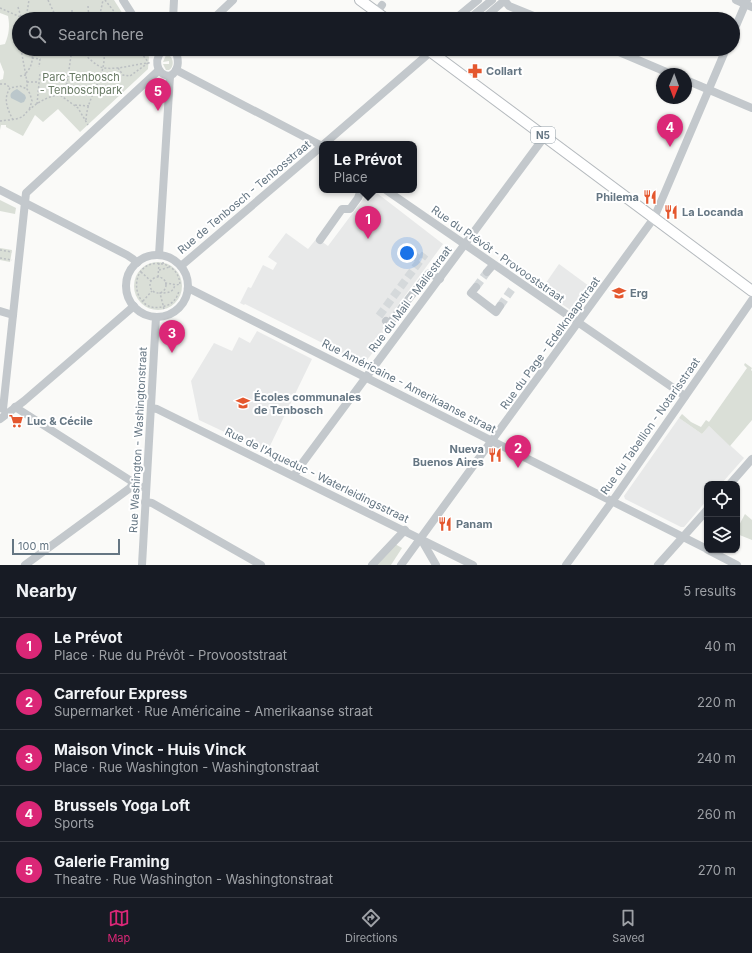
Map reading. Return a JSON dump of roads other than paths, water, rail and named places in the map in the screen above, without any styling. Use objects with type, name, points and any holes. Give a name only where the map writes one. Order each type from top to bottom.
[{"type":"main road","points":[[360,0],[380,8],[382,12]]},
{"type":"main road","name":"N5","points":[[439,56],[752,290]]},
{"type":"street","points":[[123,0],[131,12]]},
{"type":"street","points":[[173,12],[174,0]]},
{"type":"street","points":[[220,12],[233,0]]},
{"type":"street","points":[[463,12],[478,0]]},
{"type":"street","points":[[478,12],[492,0]]},
{"type":"street","points":[[491,12],[504,0],[509,6],[524,12]]},
{"type":"street","points":[[736,0],[748,4],[740,19]]},
{"type":"street","points":[[7,409],[13,315],[26,192],[158,71],[159,56]]},
{"type":"street","points":[[158,71],[162,74],[170,76],[174,74],[178,56]]},
{"type":"street","name":"Rue de Tenbosch - Tenbosstraat","points":[[328,141],[424,56]]},
{"type":"street","points":[[629,56],[658,68]]},
{"type":"street","name":"Rue du Page - Edelknaapstraat","points":[[401,565],[654,218],[723,56]]},
{"type":"street","points":[[176,70],[319,144]]},
{"type":"street","points":[[161,261],[170,76]]},
{"type":"street","points":[[692,83],[752,108]]},
{"type":"street","name":"Rue du Mail - Maliestraat","points":[[294,476],[545,136]]},
{"type":"street","name":"Rue de Tenbosch - Tenbosstraat","points":[[181,266],[319,149]]},
{"type":"street","points":[[0,190],[127,255],[134,259],[137,263]]},
{"type":"street","points":[[320,240],[342,209],[350,209],[360,193]]},
{"type":"street","name":"Rue du Prévôt - Provooststraat","points":[[390,193],[684,396]]},
{"type":"street","points":[[151,256],[161,261],[167,257],[181,266],[188,280],[183,290],[185,301],[176,311],[164,316],[156,317],[144,314],[134,306],[129,300],[127,283],[128,276],[137,263],[151,256]]},
{"type":"street","points":[[487,272],[493,265]]},
{"type":"street","points":[[386,321],[389,324],[429,273],[440,279]]},
{"type":"street","points":[[476,287],[471,293],[496,312],[500,306]]},
{"type":"street","name":"Rue Américaine - Amerikaanse straat","points":[[183,290],[366,377],[704,548]]},
{"type":"street","name":"Rue du Tabellion - Notarisstraat","points":[[566,565],[752,300]]},
{"type":"street","points":[[0,420],[7,409],[134,306]]},
{"type":"street","points":[[0,311],[13,315]]},
{"type":"street","name":"Rue Washington - Washingtonstraat","points":[[142,565],[156,317]]},
{"type":"street","name":"Rue de l'Aqueduc - Waterleidingsstraat","points":[[151,408],[157,409],[405,530],[473,565]]},
{"type":"street","points":[[7,409],[133,483],[146,488]]},
{"type":"street","points":[[733,481],[752,458]]},
{"type":"street","points":[[25,565],[130,488],[133,483]]},
{"type":"street","points":[[145,502],[152,503],[261,565]]},
{"type":"street","points":[[658,565],[704,513]]},
{"type":"street","points":[[372,565],[405,530]]},
{"type":"street","points":[[420,538],[436,565]]},
{"type":"street","name":"Rue Américaine - Amerikaanse straat","points":[[714,553],[738,565]]},
{"type":"tunnel","points":[[379,316],[425,254]]},
{"type":"tunnel","points":[[413,255],[420,260]]},
{"type":"tunnel","points":[[476,287],[487,272]]},
{"type":"tunnel","points":[[500,306],[512,289]]},
{"type":"place","name":"Collart","points":[[475,71]]},
{"type":"place","name":"Galerie Framing","points":[[158,111]]},
{"type":"place","name":"Brussels Yoga Loft","points":[[670,147]]},
{"type":"place","name":"Philema","points":[[650,197]]},
{"type":"place","name":"La Locanda","points":[[671,212]]},
{"type":"place","name":"Le Prévot","points":[[368,239]]},
{"type":"place","name":"Erg","points":[[619,293]]},
{"type":"place","name":"Maison Vinck - Huis Vinck","points":[[172,353]]},
{"type":"place","name":"Écoles communales de Tenbosch","points":[[243,403]]},
{"type":"place","name":"Luc & Cécile","points":[[16,421]]},
{"type":"place","name":"Nueva Buenos Aires","points":[[495,455]]},
{"type":"place","name":"Carrefour Express","points":[[518,468]]},
{"type":"place","name":"Panam","points":[[445,524]]},
{"type":"park label","name":"Parc Tenbosch - Tenboschpark","points":[[81,83]]}]
